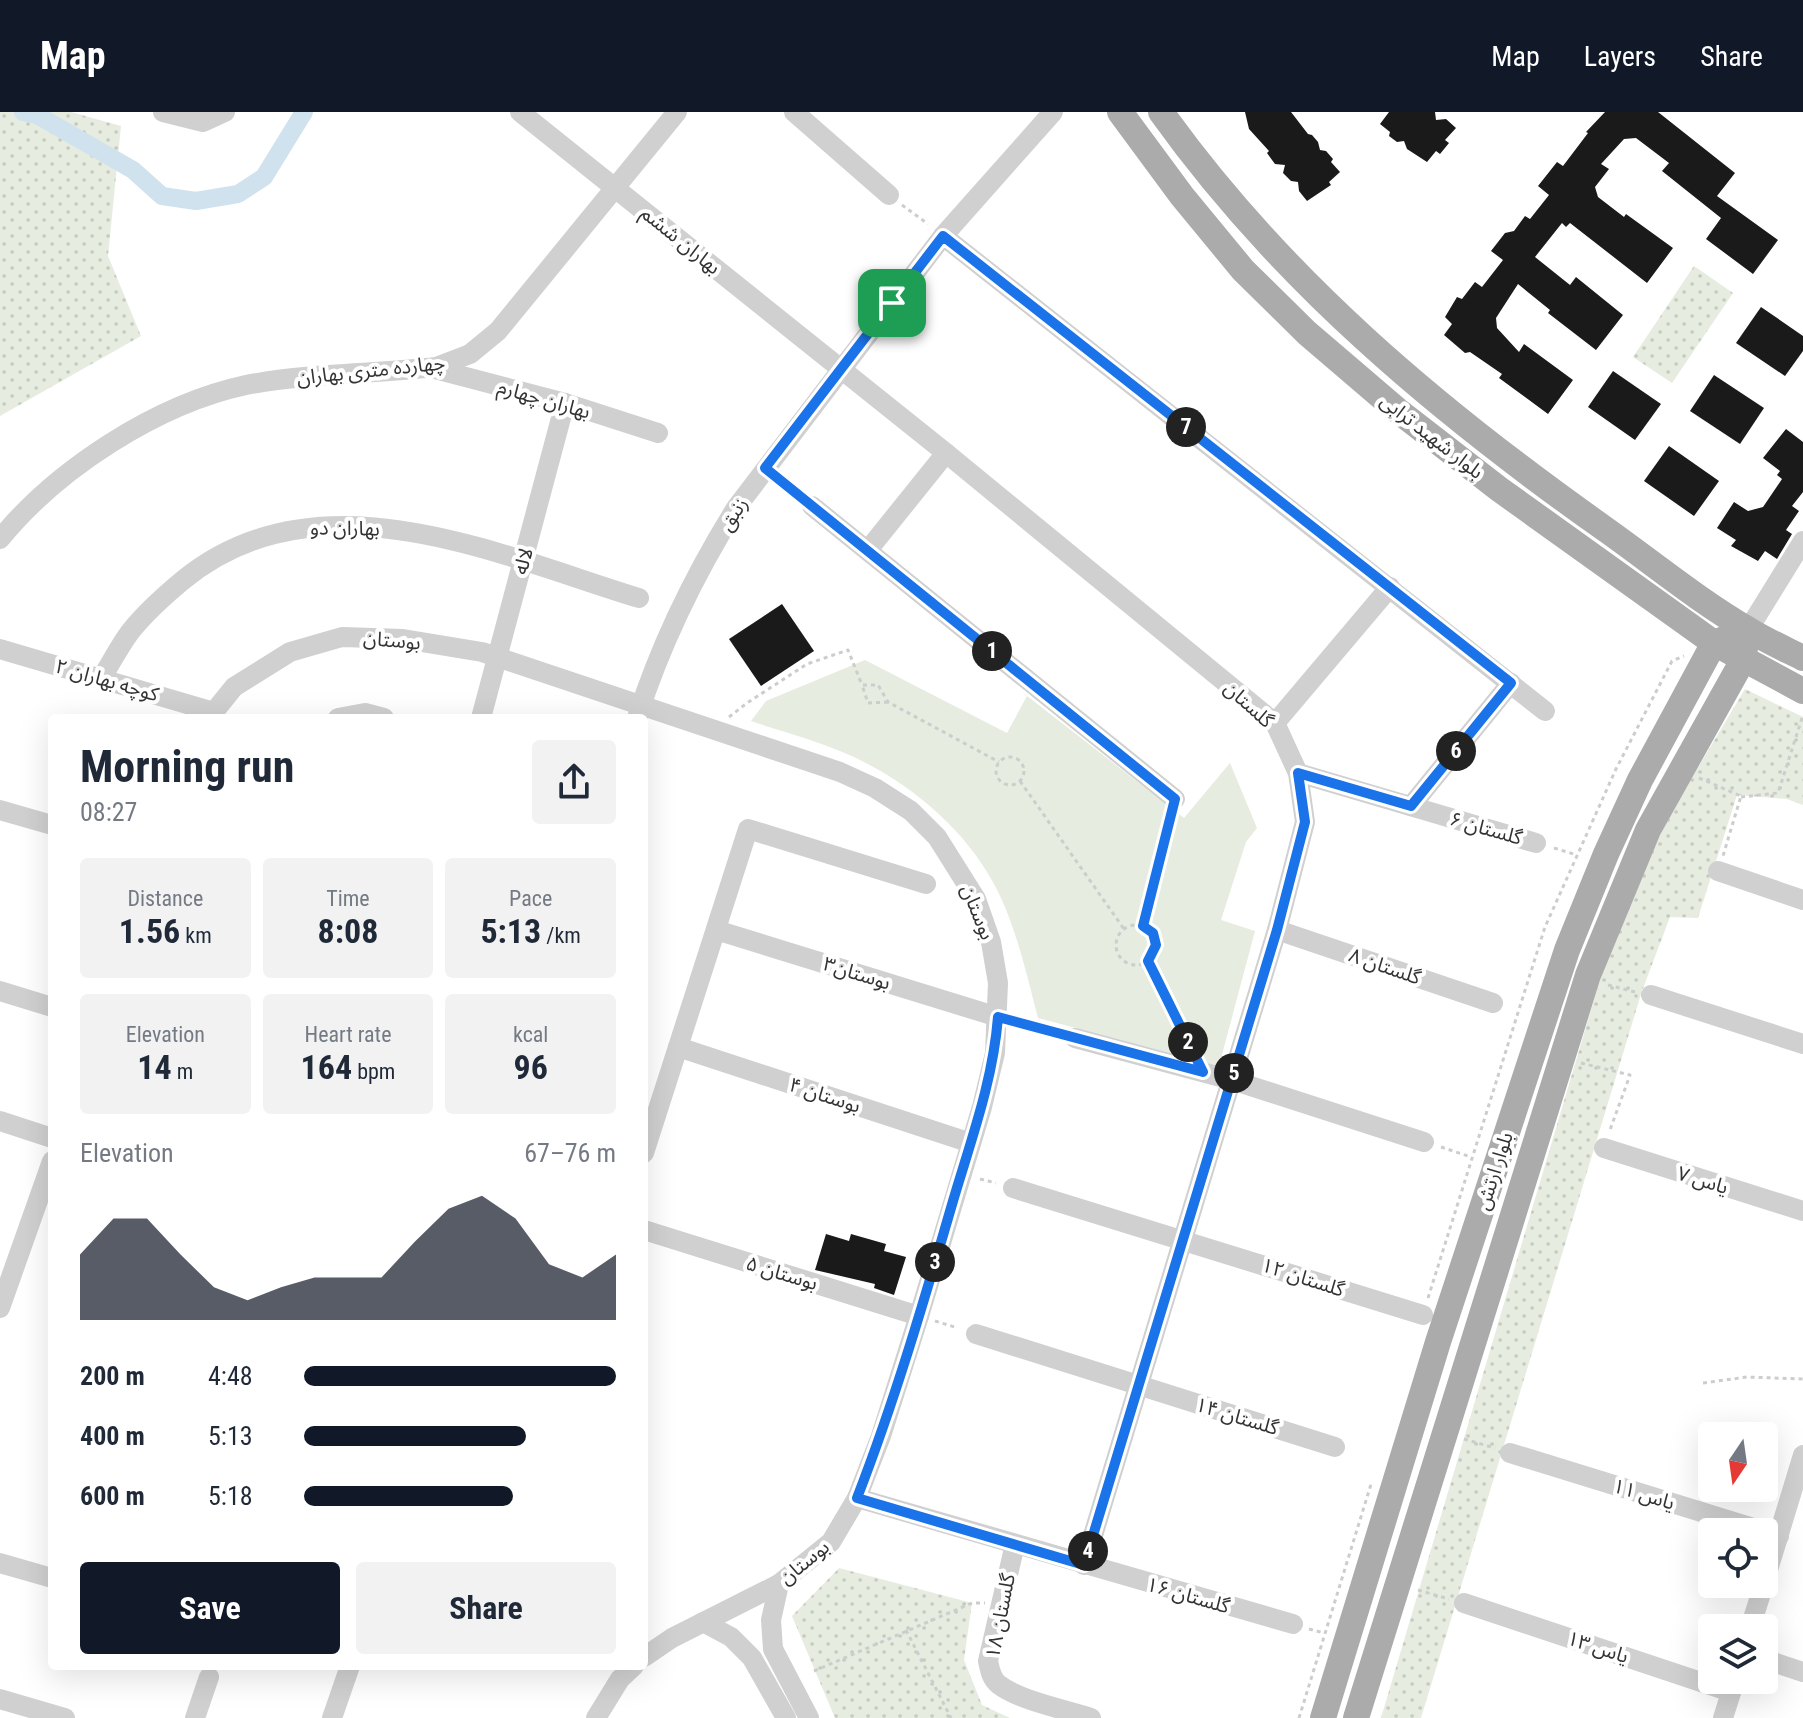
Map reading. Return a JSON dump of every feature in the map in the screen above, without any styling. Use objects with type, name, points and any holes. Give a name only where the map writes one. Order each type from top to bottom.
[{"type":"main road","name":"بلوار شهید ترابی","points":[[1120,112],[1182,196],[1243,270],[1307,333],[1397,410],[1499,489],[1714,643],[1803,691]]},
{"type":"main road","name":"بلوار شهید ترابی","points":[[1161,112],[1201,168],[1275,252],[1372,347],[1528,475],[1748,630],[1803,658]]},
{"type":"main road","points":[[1714,643],[1748,630]]},
{"type":"main road","points":[[1743,660],[1748,630]]},
{"type":"main road","name":"بلوار ارتش","points":[[1323,1718],[1434,1317],[1567,950],[1640,780],[1714,643]]},
{"type":"main road","name":"بلوار ارتش","points":[[1356,1718],[1587,980],[1648,830],[1743,660]]},
{"type":"main road","points":[[1434,1317],[1476,1328]]},
{"type":"street","points":[[163,112],[203,122],[225,112]]},
{"type":"street","name":"بهاران ششم","points":[[520,112],[842,370]]},
{"type":"street","name":"چهارده متری بهاران","points":[[0,539],[34,503],[88,459],[128,433],[209,395],[301,377],[430,368],[452,363],[470,354],[490,339],[518,309],[677,112]]},
{"type":"street","points":[[794,112],[889,195]]},
{"type":"street","name":"زنبق","points":[[639,711],[678,610],[736,508],[943,236],[1053,112]]},
{"type":"street","points":[[943,236],[1545,711]]},
{"type":"street","name":"بهاران چهارم","points":[[430,368],[565,403],[658,433]]},
{"type":"street","name":"گلستان","points":[[842,370],[1275,723],[1298,773],[1305,822],[1277,930],[1084,1565]]},
{"type":"street","name":"لاله","points":[[482,714],[565,403]]},
{"type":"street","points":[[868,550],[946,453]]},
{"type":"street","points":[[812,506],[1175,799]]},
{"type":"street","name":"بهاران دو","points":[[101,679],[130,632],[164,596],[194,571],[238,544],[285,530],[324,524],[380,527],[465,545],[639,598]]},
{"type":"street","points":[[1748,630],[1803,541]]},
{"type":"street","points":[[1275,723],[1390,587]]},
{"type":"street","name":"بوستان","points":[[213,714],[234,687],[290,652],[342,637],[403,639],[497,657],[639,711],[715,729],[840,772],[893,798],[937,837],[961,873],[987,925],[998,983],[995,1053],[919,1316],[881,1436],[857,1498],[831,1542],[779,1584],[672,1638],[648,1654]]},
{"type":"street","name":"کوچه بهاران ۲","points":[[0,649],[209,714]]},
{"type":"street","points":[[1411,806],[1511,683]]},
{"type":"street","name":"گلستان ۶","points":[[1298,773],[1536,843]]},
{"type":"street","points":[[0,810],[48,824]]},
{"type":"street","points":[[648,1141],[748,829],[926,884]]},
{"type":"street","points":[[1718,871],[1803,900]]},
{"type":"street","name":"بوستان۳","points":[[716,930],[998,1017]]},
{"type":"street","name":"گلستان ۸","points":[[1277,930],[1493,1003]]},
{"type":"street","points":[[0,991],[48,1006]]},
{"type":"street","points":[[1651,995],[1803,1044]]},
{"type":"street","points":[[1075,1038],[1232,1080],[1424,1142]]},
{"type":"street","name":"بوستان ۴","points":[[678,1047],[971,1143]]},
{"type":"street","points":[[0,1121],[48,1137]]},
{"type":"street","name":"یاس ۷","points":[[1604,1148],[1803,1211]]},
{"type":"street","points":[[0,1308],[6,1274],[48,1171]]},
{"type":"street","name":"گلستان ۱۲","points":[[1013,1188],[1434,1317]]},
{"type":"street","name":"بوستان ۵","points":[[648,1231],[919,1316]]},
{"type":"street","name":"گلستان ۱۴","points":[[976,1334],[1335,1447]]},
{"type":"street","name":"یاس ۱۱","points":[[1510,1453],[1779,1536]]},
{"type":"street","points":[[1778,1539],[1803,1455]]},
{"type":"street","name":"گلستان ۱۶","points":[[857,1498],[1293,1624]]},
{"type":"street","name":"گلستان ۱۸","points":[[1015,1544],[988,1661],[991,1675],[997,1684],[1018,1694],[1091,1718]]},
{"type":"street","points":[[0,1563],[48,1577]]},
{"type":"street","points":[[779,1584],[771,1620],[773,1649],[786,1718]]},
{"type":"street","name":"یاس ۱۳","points":[[1464,1603],[1698,1675]]},
{"type":"street","points":[[703,1622],[731,1637],[809,1718]]},
{"type":"street","points":[[1778,1664],[1803,1672]]},
{"type":"street","points":[[332,1718],[349,1670]]},
{"type":"street","points":[[596,1718],[620,1679],[630,1670]]},
{"type":"street","points":[[195,1718],[209,1677]]},
{"type":"street","points":[[1723,1718],[1730,1694]]},
{"type":"street","points":[[0,1699],[65,1718]]},
{"type":"path","points":[[889,195],[943,236]]},
{"type":"path","points":[[765,468],[812,506]]},
{"type":"path","points":[[715,729],[747,703],[807,664],[848,650],[868,703],[888,702]]},
{"type":"path","points":[[862,685],[878,685],[888,702],[999,762]]},
{"type":"path","points":[[1680,770],[1741,797],[1778,793],[1803,715]]},
{"type":"path","points":[[1007,757],[1019,761],[1024,769],[1020,781],[1011,785],[1002,783],[997,775],[999,762],[1007,757]]},
{"type":"path","points":[[1020,781],[1124,929]]},
{"type":"path","points":[[1718,871],[1741,797]]},
{"type":"path","points":[[1143,926],[1175,799]]},
{"type":"path","points":[[1536,843],[1577,855]]},
{"type":"path","points":[[1143,926],[1153,933],[1156,945],[1148,961],[1129,964],[1119,955],[1117,941],[1124,929],[1143,926]]},
{"type":"path","points":[[1148,961],[1203,1072]]},
{"type":"path","points":[[1587,980],[1651,995]]},
{"type":"path","points":[[998,1017],[1075,1038]]},
{"type":"path","points":[[1562,1058],[1630,1075],[1604,1148]]},
{"type":"path","points":[[1424,1142],[1471,1157]]},
{"type":"path","points":[[961,1173],[1013,1188]]},
{"type":"path","points":[[919,1316],[976,1334]]},
{"type":"path","points":[[1703,1383],[1747,1377],[1803,1379]]},
{"type":"path","points":[[1444,1433],[1510,1453]]},
{"type":"path","points":[[1397,1585],[1464,1603]]},
{"type":"path","points":[[814,1671],[972,1603],[1001,1603]]},
{"type":"path","points":[[906,1630],[951,1718]]},
{"type":"shaded area","points":[[0,112],[71,112],[121,126],[108,256],[141,336],[0,416]]},
{"type":"shaded area","points":[[1694,266],[1733,293],[1672,383],[1633,357]]},
{"type":"shaded area","points":[[865,660],[1007,733],[1027,696],[1184,818],[1230,763],[1257,828],[1246,842],[1221,920],[1255,931],[1219,1066],[1038,1018],[1020,950],[1001,899],[983,865],[955,830],[922,799],[853,756],[751,721],[766,701]]},
{"type":"shaded area","points":[[1745,689],[1803,717],[1803,805],[1787,799],[1737,795],[1698,918],[1670,917],[1642,991],[1421,1718],[1381,1718],[1610,946],[1645,862]]},
{"type":"shaded area","points":[[839,1568],[972,1603],[964,1660],[982,1705],[1010,1718],[835,1718],[792,1616]]},
{"type":"building","points":[[1245,112],[1291,112],[1318,142],[1320,150],[1326,151],[1333,159],[1331,162],[1340,172],[1329,182],[1331,185],[1307,201],[1299,191],[1298,182],[1291,181],[1283,173],[1285,165],[1275,164],[1267,153],[1269,151],[1249,129]]},
{"type":"building","points":[[1389,112],[1435,112],[1436,120],[1446,119],[1456,128],[1445,140],[1449,143],[1440,154],[1436,151],[1427,162],[1407,149],[1404,141],[1397,142],[1389,136],[1390,132],[1380,124]]},
{"type":"building","points":[[1605,112],[1658,112],[1735,173],[1717,196],[1778,240],[1753,274],[1706,239],[1721,218],[1662,171],[1669,163],[1636,138],[1624,139],[1601,164],[1609,169],[1595,187],[1598,197],[1673,248],[1647,283],[1570,223],[1566,227],[1562,223],[1535,257],[1570,285],[1576,277],[1623,315],[1596,350],[1548,313],[1550,310],[1518,284],[1496,318],[1497,328],[1519,352],[1524,344],[1573,380],[1548,414],[1499,378],[1502,374],[1470,352],[1465,353],[1444,335],[1452,324],[1445,317],[1457,297],[1462,299],[1475,282],[1482,287],[1503,260],[1491,251],[1505,233],[1514,231],[1525,216],[1530,219],[1549,195],[1538,186],[1557,162],[1563,166],[1586,132]]},
{"type":"building","points":[[1761,307],[1803,336],[1803,351],[1785,376],[1736,343]]},
{"type":"building","points":[[1613,371],[1661,404],[1635,440],[1588,407]]},
{"type":"building","points":[[1714,375],[1764,408],[1740,444],[1690,411]]},
{"type":"building","points":[[1786,429],[1803,442],[1803,492],[1792,506],[1799,511],[1786,530],[1792,534],[1777,559],[1765,551],[1758,561],[1731,546],[1736,540],[1717,528],[1734,502],[1748,511],[1763,507],[1782,479],[1777,475],[1780,471],[1763,458]]},
{"type":"building","points":[[1669,446],[1719,481],[1694,516],[1644,481]]},
{"type":"building","points":[[782,604],[814,651],[761,686],[729,639]]},
{"type":"building","points":[[826,1234],[849,1241],[851,1234],[886,1244],[884,1251],[906,1257],[894,1295],[874,1288],[875,1284],[815,1270]]},
{"type":"waterway","points":[[23,112],[37,115],[133,170],[162,196],[196,201],[238,194],[264,177],[304,112]]},
{"type":"route","points":[[943,236],[1511,683],[1411,806],[1298,773],[1305,822],[1277,930],[1084,1565],[857,1498],[881,1436],[982,1107],[995,1053],[998,1017],[1203,1072],[1148,961],[1156,945],[1153,933],[1143,926],[1175,799],[765,468],[892,303],[943,236]]}]
